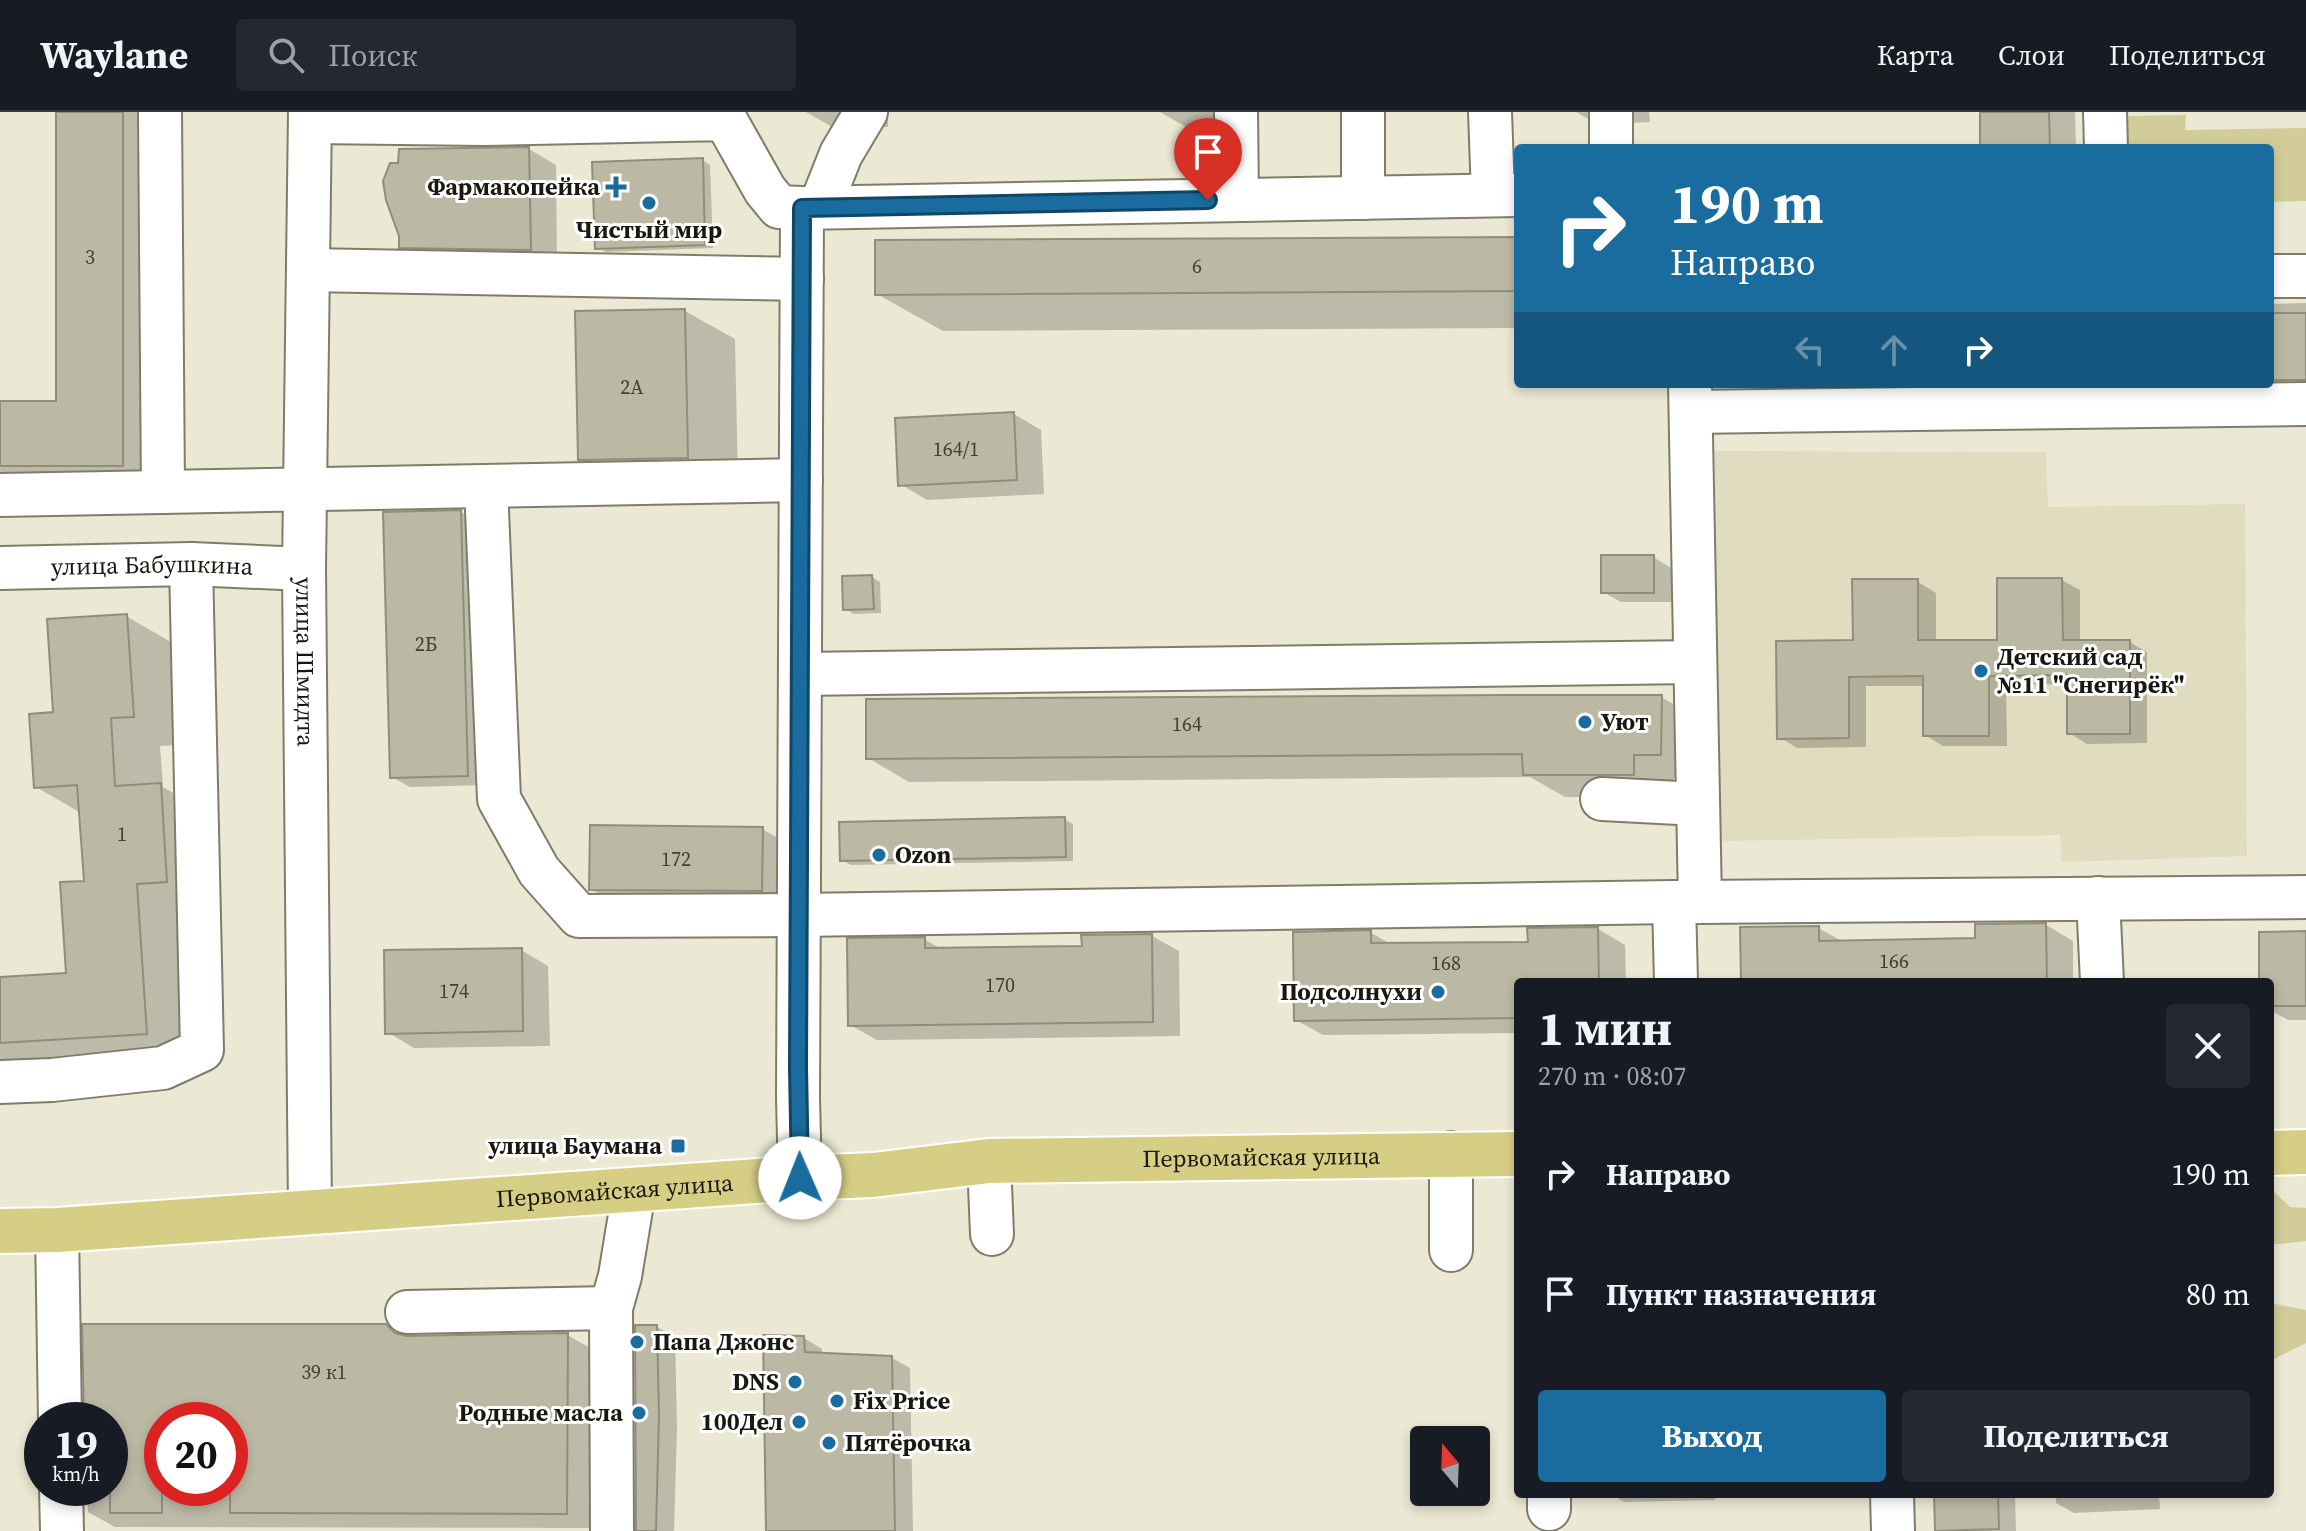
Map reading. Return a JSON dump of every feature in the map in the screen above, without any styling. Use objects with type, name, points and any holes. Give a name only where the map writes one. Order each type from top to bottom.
[{"type":"main road","points":[[2274,1153],[2306,1152]]},
{"type":"main road","name":"Первомайская улица","points":[[0,1231],[57,1230],[873,1175],[989,1161],[1514,1154]]},
{"type":"street","points":[[160,112],[163,492]]},
{"type":"street","points":[[800,1178],[802,279],[811,207],[866,112]]},
{"type":"street","points":[[1236,112],[1237,200]]},
{"type":"street","points":[[1363,112],[1363,198]]},
{"type":"street","points":[[310,117],[725,116],[765,190],[779,207],[811,207],[1506,195],[1490,112]]},
{"type":"street","points":[[1611,112],[1611,144]]},
{"type":"street","points":[[2105,112],[2106,144]]},
{"type":"street","name":"улица Шмидта","points":[[310,117],[304,489],[310,1211]]},
{"type":"street","points":[[309,270],[802,279]]},
{"type":"street","points":[[2274,276],[2306,276]]},
{"type":"street","points":[[1677,978],[1698,804],[1690,398],[2306,404]]},
{"type":"street","points":[[0,495],[801,480]]},
{"type":"street","points":[[486,486],[499,799],[539,871],[579,916],[2306,897]]},
{"type":"street","points":[[0,1082],[52,1080],[163,1068],[202,1050],[191,564]]},
{"type":"street","name":"улица Бабушкина","points":[[0,568],[191,564],[304,569]]},
{"type":"street","points":[[800,674],[1695,662]]},
{"type":"street","points":[[1602,799],[1698,804]]},
{"type":"street","points":[[2098,898],[2102,978]]},
{"type":"street","points":[[1451,1153],[1451,1250]]},
{"type":"street","points":[[989,1161],[992,1234]]},
{"type":"street","points":[[612,1531],[611,1308],[620,1276],[634,1191]]},
{"type":"street","points":[[57,1230],[60,1402]]},
{"type":"street","points":[[407,1312],[611,1308]]},
{"type":"street","points":[[1892,1498],[1893,1531]]},
{"type":"street","points":[[61,1506],[62,1531]]},
{"type":"shaded area","points":[[2186,115],[2185,130],[2306,128],[2306,201],[2274,202],[2274,144],[2126,144],[2126,116]]},
{"type":"shaded area","name":"Детский сад №11 \"Снегирёк\"","points":[[1715,451],[2046,452],[2048,507],[2245,504],[2247,856],[2062,862],[2060,835],[1717,841]]},
{"type":"shaded area","points":[[2274,1192],[2290,1207],[2306,1208],[2306,1241],[2274,1245]]},
{"type":"shaded area","points":[[2274,1304],[2306,1310],[2306,1343],[2274,1359]]},
{"type":"building","points":[[56,112],[123,112],[123,466],[0,466],[0,401],[56,401]]},
{"type":"building","points":[[1980,112],[2049,112],[2050,144],[1980,144]]},
{"type":"building","points":[[529,147],[531,250],[399,248],[399,236],[386,200],[383,181],[390,163],[398,163],[399,149]]},
{"type":"building","name":"Чистый мир","points":[[703,158],[705,245],[595,249],[592,162]]},
{"type":"building","points":[[1514,237],[1514,291],[875,295],[875,240]]},
{"type":"building","points":[[685,309],[688,458],[578,460],[575,311]]},
{"type":"building","points":[[2274,313],[2306,313],[2306,380],[2274,380]]},
{"type":"building","points":[[1014,412],[1017,480],[898,486],[895,418]]},
{"type":"building","points":[[461,510],[468,776],[390,778],[383,512]]},
{"type":"building","points":[[1601,555],[1654,555],[1654,593],[1601,593]]},
{"type":"building","points":[[872,575],[874,609],[843,610],[842,576]]},
{"type":"building","points":[[1997,578],[2062,578],[2063,640],[2130,640],[2130,734],[2067,734],[2067,675],[1989,676],[1989,736],[1923,736],[1923,676],[1849,677],[1849,738],[1777,739],[1776,641],[1853,640],[1852,579],[1918,579],[1918,640],[1997,640]]},
{"type":"building","points":[[127,614],[134,717],[111,718],[115,786],[161,783],[167,882],[137,884],[147,1034],[0,1043],[0,977],[66,973],[60,882],[84,881],[77,785],[34,788],[29,714],[53,712],[47,619]]},
{"type":"building","points":[[1662,695],[1661,755],[1634,755],[1634,775],[1523,775],[1522,754],[866,759],[866,699]]},
{"type":"building","points":[[1065,817],[1066,857],[840,861],[839,822]]},
{"type":"building","points":[[590,825],[763,827],[762,891],[589,890]]},
{"type":"building","points":[[2046,923],[2047,978],[1741,978],[1740,927],[1819,926],[1819,941],[1975,938],[1975,924]]},
{"type":"building","points":[[1598,927],[1599,978],[1514,978],[1514,1018],[1294,1021],[1293,932],[1371,930],[1371,943],[1528,942],[1527,928]]},
{"type":"building","points":[[2306,931],[2306,1006],[2274,1006],[2274,978],[2259,978],[2259,932]]},
{"type":"building","points":[[1152,934],[1153,1022],[848,1026],[847,938],[925,937],[925,948],[1082,946],[1081,935]]},
{"type":"building","points":[[522,948],[523,1031],[385,1034],[384,950]]},
{"type":"building","points":[[82,1324],[386,1324],[395,1333],[407,1336],[568,1333],[567,1514],[230,1513],[230,1506],[248,1506],[248,1402],[144,1402],[144,1506],[162,1506],[162,1513],[110,1513],[110,1506],[128,1506],[128,1402],[84,1402]]},
{"type":"building","points":[[635,1325],[657,1325],[659,1415],[656,1531],[636,1531]]},
{"type":"building","name":"Пятёрочка","points":[[763,1335],[804,1336],[805,1352],[892,1356],[895,1531],[766,1531]]},
{"type":"building","points":[[1934,1498],[1998,1498],[1999,1529],[1935,1531]]},
{"type":"place","name":"Фармакопейка","points":[[616,187]]},
{"type":"place","name":"Чистый мир","points":[[649,203]]},
{"type":"place","name":"Детский сад №11 \"Снегирёк\"","points":[[1981,671]]},
{"type":"place","name":"Уют","points":[[1585,722]]},
{"type":"place","name":"Ozon","points":[[879,855]]},
{"type":"place","name":"Подсолнухи","points":[[1438,992]]},
{"type":"place","name":"улица Баумана","points":[[678,1146]]},
{"type":"place","name":"Папа Джонс","points":[[637,1342]]},
{"type":"place","name":"DNS","points":[[795,1382]]},
{"type":"place","name":"Fix Price","points":[[837,1401]]},
{"type":"place","name":"Родные масла","points":[[639,1413]]},
{"type":"place","name":"100Дел","points":[[799,1422]]},
{"type":"place","name":"Пятёрочка","points":[[829,1443]]},
{"type":"route","points":[[800,1178],[802,208],[1208,200]]}]
